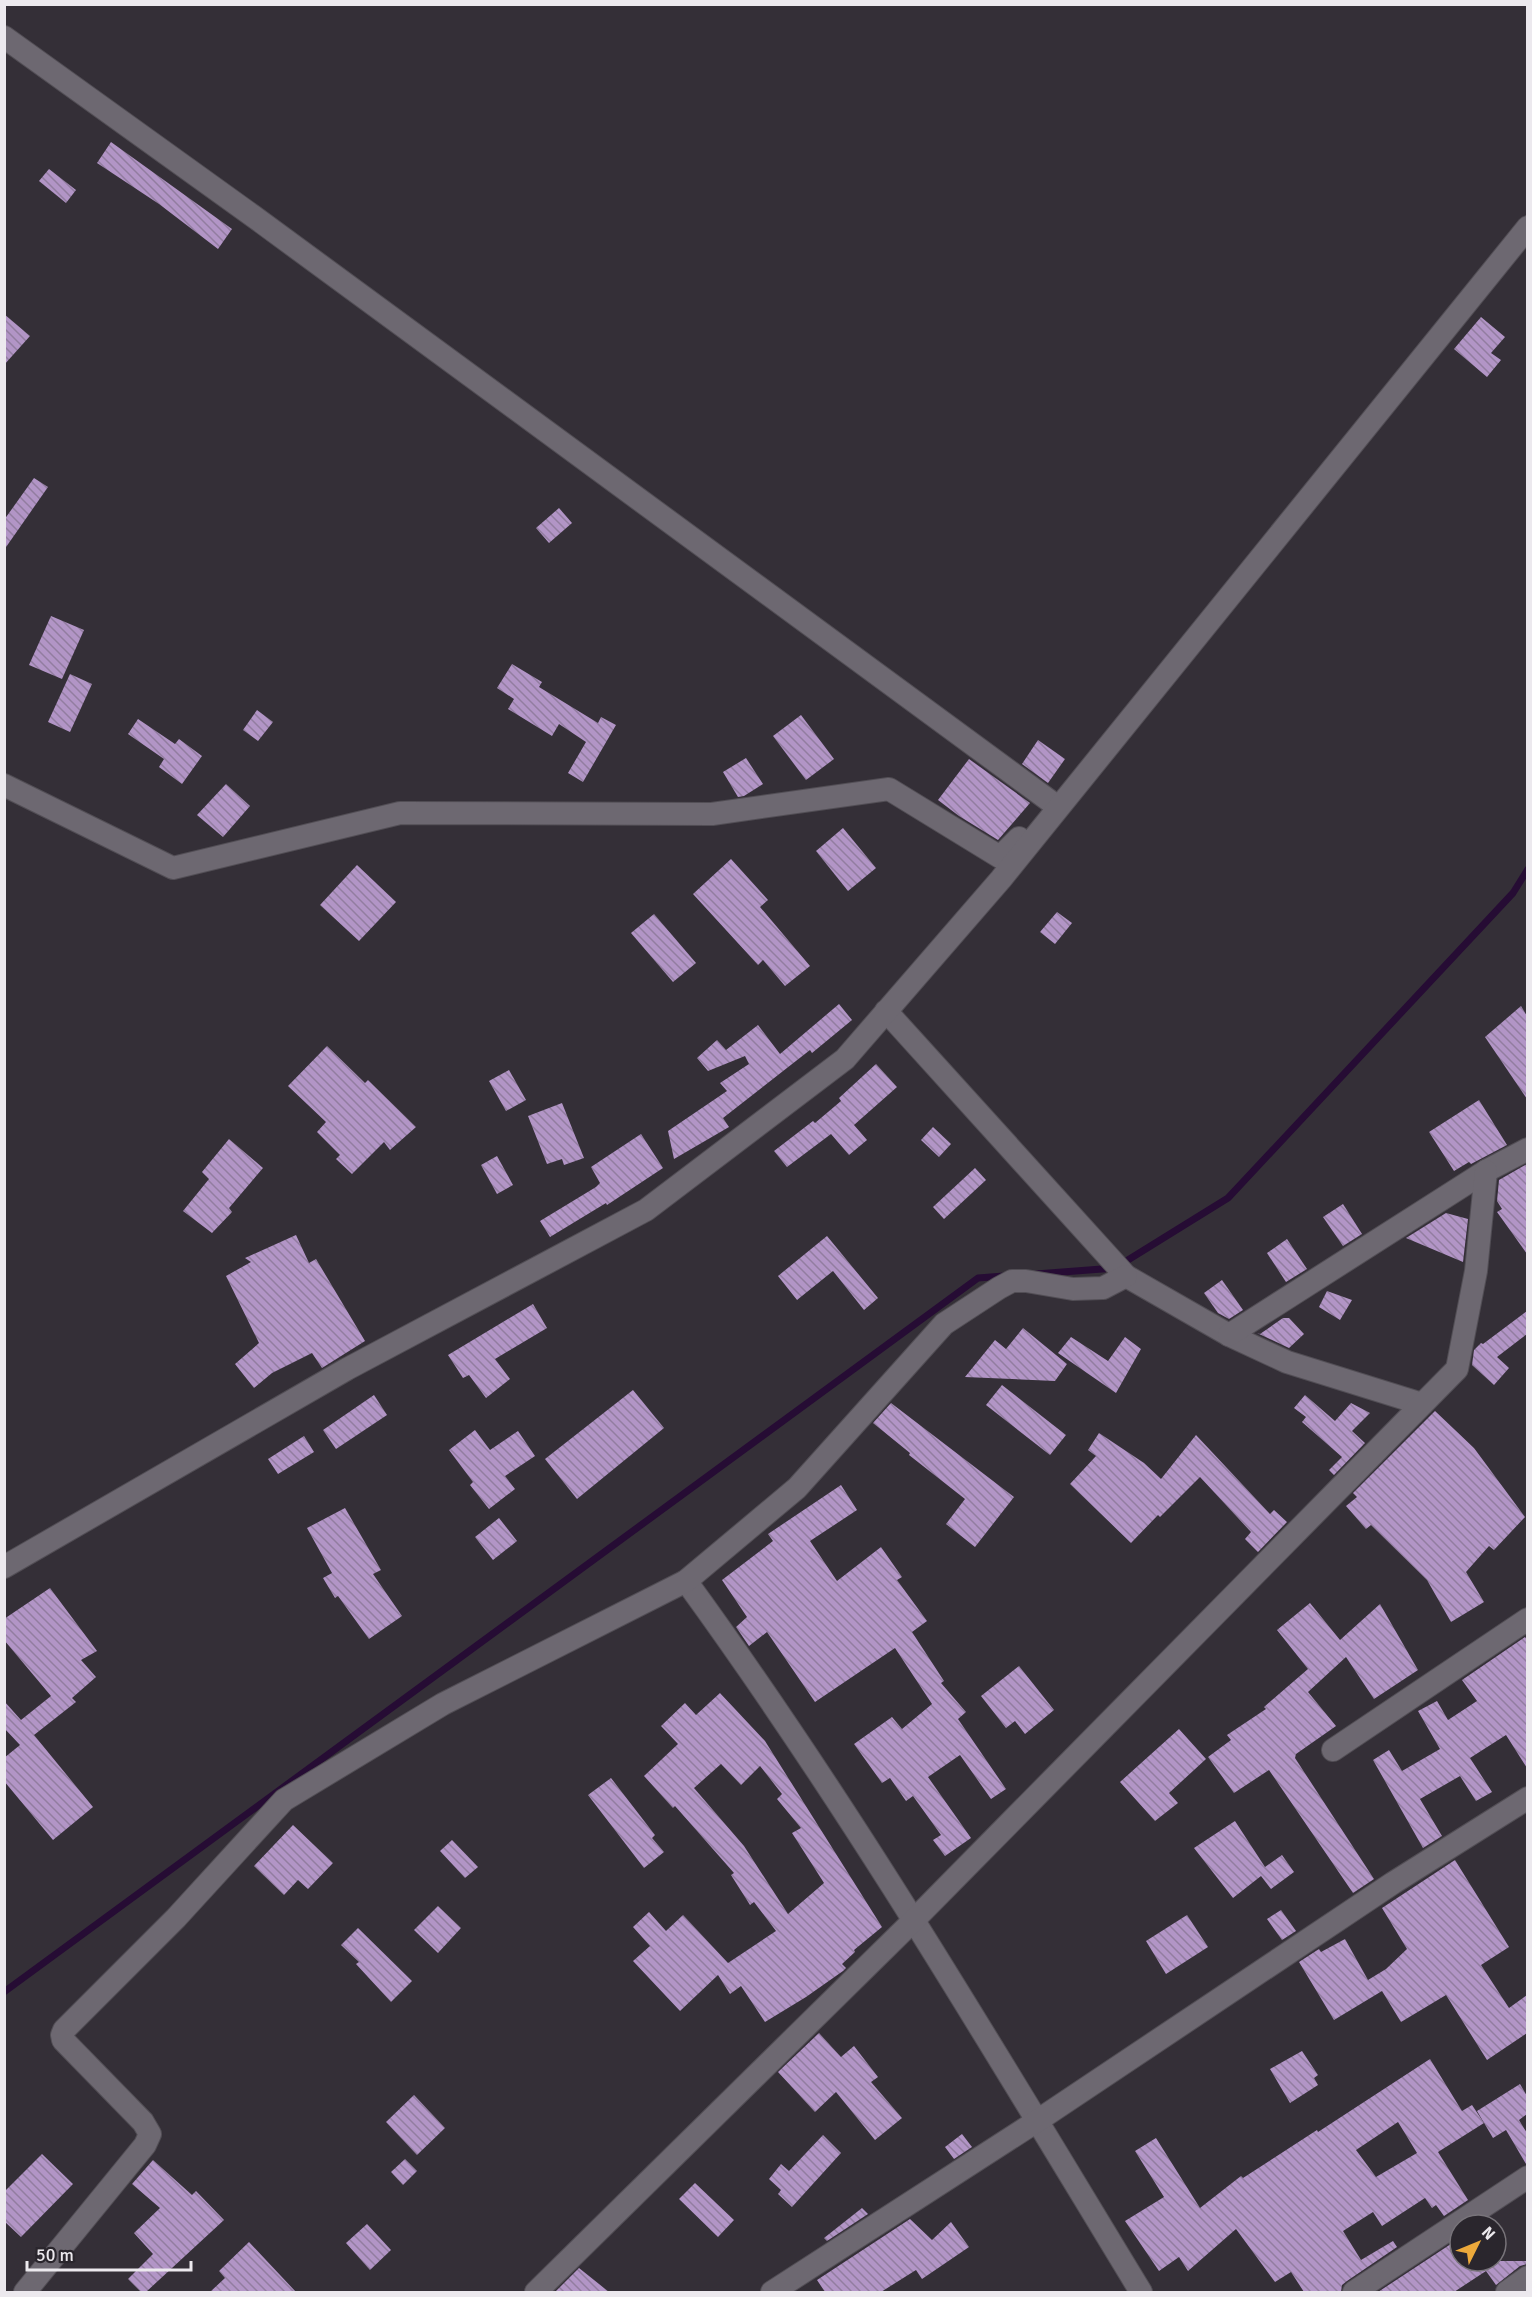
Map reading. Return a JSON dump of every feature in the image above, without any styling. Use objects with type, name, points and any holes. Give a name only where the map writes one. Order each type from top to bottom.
[{"type":"street","points":[[4,38],[253,216],[1055,806]]},
{"type":"street","points":[[4,1567],[347,1369],[646,1210],[845,1059],[1001,879],[1055,806],[1527,227]]},
{"type":"street","points":[[4,785],[173,868],[400,813],[712,814],[889,789],[1000,857],[1055,806]]},
{"type":"street","points":[[886,1011],[1126,1276],[1229,1335],[1287,1362],[1422,1404]]},
{"type":"street","points":[[1229,1335],[1486,1171],[1527,1149]]},
{"type":"street","points":[[536,2292],[914,1920],[1457,1369],[1476,1271],[1486,1171]]},
{"type":"street","points":[[25,2292],[145,2145],[150,2134],[143,2122],[63,2040],[64,2030],[176,1918],[284,1800],[443,1704],[686,1581],[797,1488],[944,1324],[1012,1281],[1026,1281],[1073,1289],[1103,1288],[1126,1276]]},
{"type":"street","points":[[686,1581],[745,1662],[914,1920],[1141,2292]]},
{"type":"street","points":[[1332,1750],[1527,1618]]},
{"type":"street","points":[[772,2292],[1037,2121],[1393,1883],[1527,1798]]},
{"type":"street","points":[[1354,2292],[1527,2177]]},
{"type":"street","points":[[1507,2292],[1527,2277]]},
{"type":"building","points":[[111,142],[232,229],[218,249],[159,204],[97,163]]},
{"type":"building","points":[[49,169],[76,190],[66,203],[39,181]]},
{"type":"building","points":[[4,314],[30,336],[4,365]]},
{"type":"building","points":[[1481,317],[1505,337],[1491,353],[1501,360],[1487,377],[1454,349]]},
{"type":"building","points":[[34,478],[48,487],[4,550],[4,520]]},
{"type":"building","points":[[559,508],[572,523],[549,543],[536,528]]},
{"type":"building","points":[[51,616],[84,630],[62,679],[29,665]]},
{"type":"building","points":[[512,664],[542,682],[539,687],[598,723],[601,717],[616,725],[583,782],[568,773],[586,742],[559,724],[552,736],[508,709],[514,699],[497,688]]},
{"type":"building","points":[[70,674],[92,684],[70,732],[48,722]]},
{"type":"building","points":[[257,710],[273,722],[258,741],[243,730]]},
{"type":"building","points":[[801,715],[834,759],[806,780],[773,736]]},
{"type":"building","points":[[138,719],[175,744],[179,739],[202,756],[182,784],[159,767],[164,759],[128,734]]},
{"type":"building","points":[[1038,740],[1065,759],[1048,783],[1022,764]]},
{"type":"building","points":[[746,758],[763,784],[744,796],[738,797],[723,772]]},
{"type":"building","points":[[969,759],[1030,803],[998,840],[938,800]]},
{"type":"building","points":[[226,784],[250,806],[223,837],[197,815]]},
{"type":"building","points":[[843,828],[876,868],[848,891],[816,851]]},
{"type":"building","points":[[731,859],[768,900],[760,907],[810,966],[785,986],[763,960],[758,965],[693,894]]},
{"type":"building","points":[[357,865],[396,902],[359,941],[320,905]]},
{"type":"building","points":[[1057,912],[1072,923],[1055,944],[1040,932]]},
{"type":"building","points":[[654,914],[696,963],[673,982],[631,933]]},
{"type":"building","points":[[839,1004],[852,1020],[812,1053],[810,1050],[723,1118],[729,1127],[674,1159],[668,1131],[727,1091],[720,1083],[749,1064],[745,1056],[708,1071],[697,1058],[717,1040],[726,1050],[758,1025],[780,1054]]},
{"type":"building","points":[[1521,1006],[1527,1016],[1527,1099],[1485,1037]]},
{"type":"building","points":[[327,1046],[365,1083],[368,1080],[416,1127],[390,1150],[384,1142],[352,1174],[336,1159],[340,1155],[317,1132],[326,1122],[288,1086]]},
{"type":"building","points":[[876,1064],[897,1087],[854,1125],[867,1140],[849,1155],[831,1134],[787,1167],[774,1151],[813,1121],[815,1123],[841,1101],[839,1098]]},
{"type":"building","points":[[509,1070],[526,1100],[506,1111],[489,1081]]},
{"type":"building","points":[[1479,1100],[1507,1145],[1454,1171],[1429,1132]]},
{"type":"building","points":[[562,1103],[584,1158],[564,1165],[562,1159],[547,1164],[528,1116]]},
{"type":"building","points":[[933,1127],[951,1144],[939,1157],[921,1140]]},
{"type":"building","points":[[641,1134],[663,1168],[607,1205],[606,1203],[550,1237],[540,1221],[596,1187],[600,1183],[591,1167]]},
{"type":"building","points":[[229,1139],[263,1168],[229,1208],[232,1212],[212,1233],[183,1211],[209,1179],[202,1172]]},
{"type":"building","points":[[497,1156],[513,1185],[497,1194],[481,1165]]},
{"type":"building","points":[[1527,1164],[1527,1254],[1497,1212],[1502,1209],[1497,1201],[1499,1180]]},
{"type":"building","points":[[975,1168],[986,1180],[944,1219],[933,1207]]},
{"type":"building","points":[[1343,1204],[1362,1234],[1343,1246],[1323,1217]]},
{"type":"building","points":[[1446,1213],[1468,1219],[1463,1262],[1406,1238]]},
{"type":"building","points":[[296,1235],[309,1263],[316,1259],[365,1341],[322,1368],[312,1353],[272,1373],[254,1388],[235,1364],[259,1343],[226,1276],[251,1262],[245,1258]]},
{"type":"building","points":[[827,1236],[878,1298],[864,1310],[833,1271],[797,1300],[778,1276]]},
{"type":"building","points":[[1287,1239],[1307,1269],[1286,1282],[1267,1253]]},
{"type":"building","points":[[1222,1280],[1243,1310],[1229,1319],[1218,1313],[1204,1293]]},
{"type":"building","points":[[1327,1291],[1352,1300],[1340,1320],[1319,1307]]},
{"type":"building","points":[[533,1304],[547,1328],[495,1359],[510,1379],[486,1398],[469,1375],[463,1378],[448,1355]]},
{"type":"building","points":[[1527,1311],[1527,1334],[1497,1357],[1509,1368],[1494,1385],[1472,1365],[1474,1350]]},
{"type":"building","points":[[1283,1318],[1289,1318],[1304,1334],[1289,1348],[1257,1333],[1260,1334]]},
{"type":"building","points":[[1023,1328],[1067,1364],[1055,1381],[965,1377],[995,1340],[1006,1349]]},
{"type":"building","points":[[1071,1337],[1108,1361],[1125,1337],[1141,1349],[1116,1393],[1058,1353]]},
{"type":"building","points":[[1002,1385],[1066,1435],[1050,1455],[986,1405]]},
{"type":"building","points":[[633,1390],[664,1428],[577,1499],[545,1459]]},
{"type":"building","points":[[374,1395],[387,1415],[336,1449],[323,1430]]},
{"type":"building","points":[[1305,1395],[1335,1421],[1351,1403],[1370,1413],[1352,1431],[1365,1443],[1334,1475],[1329,1470],[1342,1457],[1302,1422],[1306,1417],[1294,1408]]},
{"type":"building","points":[[891,1403],[1014,1497],[975,1547],[946,1524],[965,1499],[873,1423]]},
{"type":"building","points":[[1435,1411],[1474,1448],[1525,1517],[1494,1550],[1489,1546],[1466,1572],[1484,1602],[1451,1622],[1427,1580],[1371,1525],[1366,1529],[1346,1506],[1357,1497],[1353,1493]]},
{"type":"building","points":[[475,1430],[490,1450],[518,1431],[535,1456],[505,1476],[515,1489],[489,1509],[470,1485],[473,1482],[449,1450]]},
{"type":"building","points":[[1099,1433],[1144,1463],[1161,1479],[1196,1435],[1270,1514],[1274,1510],[1287,1522],[1258,1552],[1245,1539],[1251,1532],[1200,1477],[1131,1543],[1070,1484],[1096,1456],[1088,1450]]},
{"type":"building","points":[[304,1436],[314,1452],[278,1474],[268,1459]]},
{"type":"building","points":[[841,1485],[857,1510],[810,1541],[837,1581],[881,1547],[902,1577],[897,1580],[927,1621],[912,1632],[944,1681],[941,1683],[966,1712],[958,1719],[1006,1789],[991,1799],[960,1755],[928,1777],[971,1838],[945,1856],[933,1840],[941,1835],[913,1796],[906,1801],[890,1778],[882,1783],[854,1744],[892,1717],[902,1729],[932,1704],[895,1648],[815,1702],[767,1632],[749,1646],[736,1627],[747,1617],[722,1580],[773,1541],[768,1534]]},
{"type":"building","points":[[345,1508],[381,1570],[373,1574],[402,1616],[369,1639],[338,1596],[335,1598],[323,1578],[332,1573],[307,1528]]},
{"type":"building","points":[[499,1518],[517,1541],[493,1560],[475,1537]]},
{"type":"building","points":[[50,1588],[97,1651],[81,1660],[96,1677],[72,1698],[76,1702],[34,1735],[93,1807],[53,1840],[4,1781],[4,1758],[20,1745],[4,1728],[4,1701],[21,1720],[51,1696],[4,1640],[4,1619]]},
{"type":"building","points":[[1310,1603],[1340,1640],[1380,1604],[1418,1670],[1374,1699],[1346,1657],[1308,1692],[1336,1726],[1296,1754],[1295,1758],[1374,1879],[1353,1893],[1269,1770],[1234,1793],[1208,1757],[1231,1740],[1227,1735],[1266,1709],[1264,1707],[1308,1669],[1277,1630]]},
{"type":"building","points":[[1525,1637],[1527,1640],[1527,1768],[1506,1735],[1470,1758],[1492,1792],[1476,1801],[1460,1776],[1420,1799],[1442,1836],[1423,1848],[1373,1760],[1389,1750],[1402,1771],[1440,1749],[1418,1711],[1437,1701],[1448,1720],[1477,1701],[1462,1680]]},
{"type":"building","points":[[1019,1666],[1054,1710],[1025,1734],[1015,1721],[1006,1728],[981,1696]]},
{"type":"building","points":[[720,1693],[765,1741],[882,1927],[854,1950],[855,1952],[842,1964],[846,1968],[843,1971],[765,2022],[741,1986],[730,1994],[718,1975],[680,2011],[633,1961],[650,1946],[633,1927],[649,1912],[666,1931],[683,1915],[728,1963],[776,1931],[754,1902],[750,1905],[731,1875],[734,1873],[675,1806],[673,1808],[644,1776],[678,1744],[661,1726],[685,1703],[696,1715]],"holes":[[[721,1764],[741,1785],[760,1766],[782,1794],[777,1799],[801,1828],[792,1833],[824,1883],[788,1914],[744,1846],[694,1788]]]},
{"type":"building","points":[[1179,1729],[1206,1759],[1169,1793],[1178,1803],[1155,1821],[1120,1782]]},
{"type":"building","points":[[611,1778],[655,1835],[652,1838],[664,1852],[644,1868],[588,1795]]},
{"type":"building","points":[[1235,1821],[1265,1867],[1282,1855],[1294,1872],[1271,1889],[1261,1876],[1233,1898],[1194,1848]]},
{"type":"building","points":[[293,1825],[333,1863],[308,1889],[298,1880],[284,1895],[254,1866]]},
{"type":"building","points":[[452,1840],[478,1867],[465,1878],[440,1851]]},
{"type":"building","points":[[1455,1860],[1509,1947],[1481,1965],[1509,2008],[1527,1995],[1527,2033],[1487,2060],[1446,1995],[1401,2022],[1382,1991],[1334,2020],[1299,1962],[1319,1949],[1321,1952],[1345,1939],[1368,1980],[1386,1969],[1407,1949],[1382,1908]]},
{"type":"building","points":[[438,1906],[461,1928],[438,1953],[414,1930]]},
{"type":"building","points":[[1281,1910],[1296,1931],[1282,1940],[1267,1919]]},
{"type":"building","points":[[1187,1915],[1208,1947],[1166,1974],[1146,1941]]},
{"type":"building","points":[[358,1928],[412,1981],[391,2002],[356,1964],[359,1962],[341,1945]]},
{"type":"building","points":[[819,2033],[841,2057],[854,2046],[878,2077],[871,2082],[902,2118],[875,2140],[836,2092],[815,2112],[778,2072]]},
{"type":"building","points":[[1302,2051],[1318,2075],[1314,2078],[1318,2085],[1290,2103],[1270,2069]]},
{"type":"building","points":[[1430,2059],[1462,2111],[1472,2105],[1484,2123],[1438,2152],[1468,2200],[1444,2216],[1436,2205],[1432,2208],[1425,2198],[1382,2226],[1373,2212],[1343,2231],[1361,2260],[1393,2241],[1397,2247],[1342,2285],[1341,2292],[1304,2292],[1291,2272],[1275,2282],[1236,2229],[1188,2271],[1179,2257],[1159,2271],[1125,2221],[1164,2197],[1135,2151],[1156,2138],[1200,2208],[1241,2176],[1243,2178],[1317,2130],[1318,2132]],"holes":[[[1398,2122],[1417,2153],[1376,2177],[1356,2150]]]},
{"type":"building","points":[[1520,2084],[1527,2096],[1527,2114],[1519,2120],[1527,2133],[1526,2164],[1506,2130],[1493,2138],[1477,2111]]},
{"type":"building","points":[[414,2095],[445,2128],[417,2155],[386,2122]]},
{"type":"building","points":[[962,2134],[972,2147],[954,2159],[945,2147]]},
{"type":"building","points":[[823,2135],[841,2153],[792,2207],[778,2194],[781,2190],[769,2179],[781,2164],[789,2171]]},
{"type":"building","points":[[42,2154],[73,2184],[21,2237],[4,2221],[4,2192]]},
{"type":"building","points":[[405,2159],[417,2171],[403,2185],[391,2172]]},
{"type":"building","points":[[153,2160],[192,2195],[196,2191],[224,2220],[146,2292],[141,2292],[128,2279],[153,2254],[134,2233],[160,2208],[132,2184]]},
{"type":"building","points":[[695,2183],[734,2220],[718,2237],[679,2199]]},
{"type":"building","points":[[862,2208],[868,2214],[827,2241],[824,2238]]},
{"type":"building","points":[[910,2219],[932,2240],[951,2222],[969,2247],[922,2279],[916,2270],[881,2292],[825,2292],[817,2280]]},
{"type":"building","points":[[367,2224],[391,2250],[370,2270],[346,2243]]},
{"type":"building","points":[[249,2242],[296,2292],[210,2292],[225,2278],[219,2271]]},
{"type":"building","points":[[1448,2246],[1448,2273],[1483,2273],[1454,2292],[1378,2292]]},
{"type":"building","points":[[1508,2261],[1527,2261],[1527,2264],[1520,2266],[1496,2285],[1487,2273],[1508,2273]]},
{"type":"building","points":[[579,2268],[609,2292],[555,2292]]},
{"type":"waterway","points":[[1036,1274],[1115,1268],[1228,1198],[1513,893],[1528,869]]},
{"type":"waterway","points":[[4,1992],[978,1278],[1004,1276]]}]
